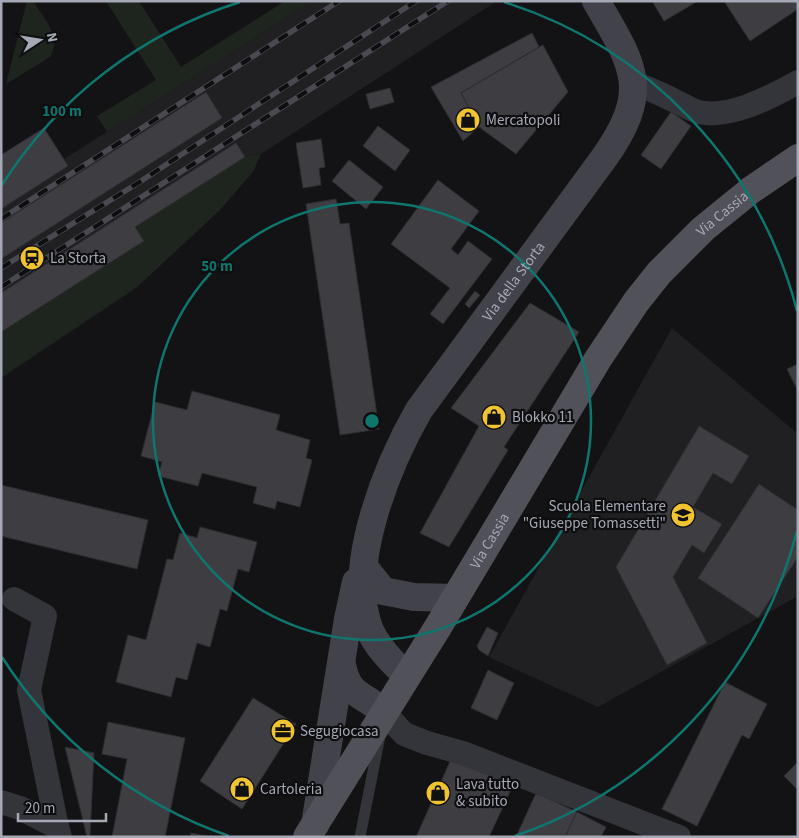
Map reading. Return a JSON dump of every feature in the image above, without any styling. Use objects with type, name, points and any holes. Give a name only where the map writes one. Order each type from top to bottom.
[{"type":"main road","name":"Via della Storta","points":[[407,675],[380,646],[369,627],[364,567],[372,523],[396,454],[416,416],[456,356],[616,142],[629,113],[634,84],[633,72],[627,54],[596,1]]},
{"type":"main road","name":"Via Cassia","points":[[311,831],[455,598],[598,359],[636,302],[659,273],[703,229],[751,190],[798,158]]},
{"type":"main road","name":"Via della Storta","points":[[311,831],[342,665],[348,619],[356,581],[364,567]]},
{"type":"main road","points":[[364,567],[383,590],[414,597],[455,598]]},
{"type":"main road","name":"Via della Storta","points":[[342,665],[346,683],[352,690],[384,712]]},
{"type":"street","points":[[634,84],[679,102],[692,110],[711,114],[759,103],[798,82]]},
{"type":"street","points":[[14,599],[45,616],[29,690],[58,832]]},
{"type":"street","points":[[384,712],[404,734],[426,743],[463,753],[679,837]]},
{"type":"street","points":[[1,802],[20,808],[58,832]]},
{"type":"lane","points":[[360,837],[372,787],[384,712]]},
{"type":"shaded area","points":[[27,1],[33,1],[50,28],[54,42],[53,50],[50,57],[6,84]]},
{"type":"shaded area","points":[[106,1],[139,1],[181,67],[285,1],[313,1],[107,132],[97,116],[156,80]]},
{"type":"shaded area","points":[[313,1],[497,1],[261,154],[244,157],[135,227],[144,241],[1,332],[1,155],[44,128],[64,159]]},
{"type":"shaded area","points":[[261,154],[253,172],[219,211],[136,288],[1,378],[1,332],[144,241],[135,227],[244,157]]},
{"type":"shaded area","name":"Scuola Elementare \"Giuseppe Tomassetti\"","points":[[672,328],[798,434],[798,596],[598,707],[489,657]]},
{"type":"building","points":[[652,1],[698,1],[664,21]]},
{"type":"building","points":[[724,1],[798,1],[798,9],[750,41]]},
{"type":"building","points":[[532,33],[539,47],[461,93],[479,127],[463,141],[431,87]]},
{"type":"building","points":[[543,45],[568,92],[516,154],[479,127],[461,93]]},
{"type":"building","points":[[390,88],[394,102],[370,109],[366,94]]},
{"type":"building","points":[[206,92],[222,118],[1,259],[1,223]]},
{"type":"building","points":[[671,112],[691,126],[661,169],[641,155]]},
{"type":"building","points":[[378,126],[410,150],[395,171],[363,146]]},
{"type":"building","points":[[44,128],[68,166],[1,209],[1,155]]},
{"type":"building","points":[[321,139],[325,167],[319,168],[321,185],[303,188],[296,143]]},
{"type":"building","points":[[236,143],[245,157],[135,227],[144,241],[1,332],[1,293]]},
{"type":"building","points":[[349,160],[383,187],[366,209],[332,181]]},
{"type":"building","points":[[438,180],[479,211],[451,249],[458,255],[468,241],[492,259],[443,324],[430,314],[450,288],[391,244]]},
{"type":"building","points":[[336,199],[340,224],[349,223],[379,429],[340,435],[306,204]]},
{"type":"building","points":[[475,291],[480,295],[469,308],[465,304]]},
{"type":"building","name":"Blokko 11","points":[[530,303],[579,332],[504,447],[508,450],[449,547],[420,533],[479,426],[451,408]]},
{"type":"building","points":[[798,364],[798,391],[787,369]]},
{"type":"building","points":[[192,391],[280,415],[276,430],[310,440],[306,458],[312,460],[300,507],[277,501],[275,509],[253,503],[257,487],[202,473],[198,486],[158,476],[162,462],[141,456],[155,402],[187,410]]},
{"type":"building","points":[[699,426],[749,456],[732,484],[713,473],[693,507],[722,524],[704,553],[692,545],[673,577],[707,643],[667,665],[616,567]]},
{"type":"building","points":[[759,484],[798,510],[798,557],[758,618],[698,578]]},
{"type":"building","points":[[1,485],[148,520],[137,569],[1,536]]},
{"type":"building","points":[[200,527],[257,542],[249,572],[238,569],[227,611],[220,609],[210,647],[197,643],[187,680],[176,677],[171,697],[116,682],[128,635],[146,640],[167,559],[173,560],[180,533],[197,538]]},
{"type":"building","points":[[487,627],[498,633],[488,656],[479,650],[477,646]]},
{"type":"building","points":[[488,670],[514,683],[497,720],[471,708]]},
{"type":"building","points":[[725,682],[767,704],[749,739],[742,735],[697,826],[662,809]]},
{"type":"building","points":[[253,698],[296,724],[242,809],[200,781]]},
{"type":"building","points":[[108,722],[185,738],[165,837],[112,837],[127,759],[102,754]]},
{"type":"building","points":[[65,747],[94,753],[90,837],[87,837]]},
{"type":"building","points":[[453,755],[514,783],[489,837],[416,837]]},
{"type":"building","points":[[798,762],[798,790],[784,776]]},
{"type":"building","points":[[536,793],[577,812],[565,837],[516,837]]},
{"type":"building","points":[[577,812],[606,827],[601,837],[565,837]]},
{"type":"building","points":[[191,833],[211,837],[190,837]]},
{"type":"railway","points":[[1,219],[339,1]]},
{"type":"railway","points":[[1,268],[138,183],[416,1]]},
{"type":"railway","points":[[1,287],[448,1]]},
{"type":"place","name":"Mercatopoli","points":[[468,120]]},
{"type":"place","name":"La Storta","points":[[32,258]]},
{"type":"place","name":"Blokko 11","points":[[494,417]]},
{"type":"place","name":"Scuola Elementare \"Giuseppe Tomassetti\"","points":[[683,515]]},
{"type":"place","name":"Segugiocasa","points":[[283,731]]},
{"type":"place","name":"Cartoleria","points":[[242,789]]},
{"type":"place","name":"Lava tutto & subito","points":[[438,793]]}]
